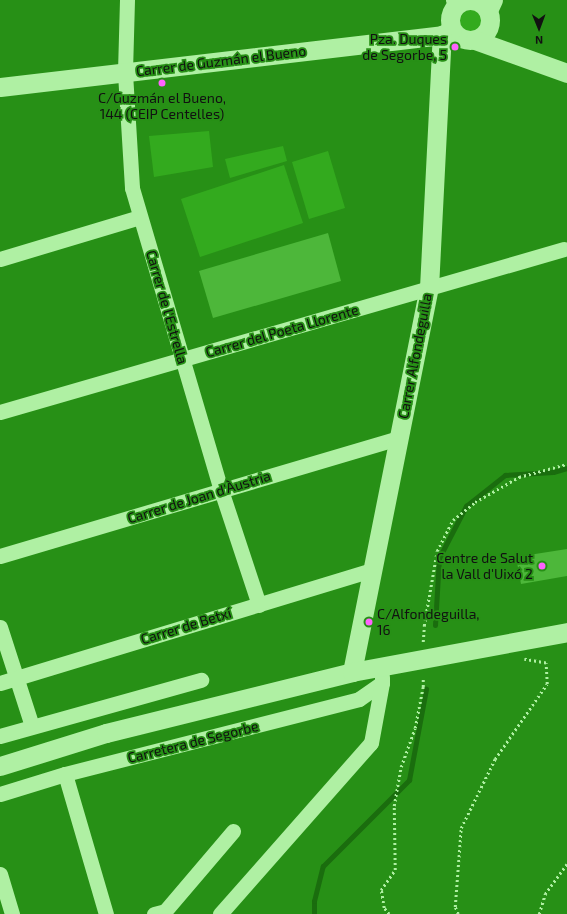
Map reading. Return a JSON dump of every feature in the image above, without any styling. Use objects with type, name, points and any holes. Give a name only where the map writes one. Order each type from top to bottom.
[{"type":"street","name":"Carrer de l'Estrella","points":[[127,0],[125,72],[132,188],[221,490],[258,605]]},
{"type":"street","points":[[475,40],[480,38],[488,30],[492,6],[467,0],[459,2],[451,13],[450,25],[447,33],[462,39],[475,40],[567,73]]},
{"type":"street","name":"Carrer de Guzmán el Bueno","points":[[0,87],[447,33]]},
{"type":"street","name":"Carrer Alfondeguilla","points":[[352,672],[429,288],[447,33]]},
{"type":"street","points":[[0,260],[140,217]]},
{"type":"street","name":"Carrer del Poeta Llorente","points":[[0,412],[564,249]]},
{"type":"street","name":"Carrer de Joan d'Àustria","points":[[0,556],[399,438]]},
{"type":"street","name":"Carrer de Betxí","points":[[0,683],[372,570]]},
{"type":"street","points":[[0,627],[32,726]]},
{"type":"street","points":[[0,766],[106,733],[352,672],[381,674],[567,632]]},
{"type":"street","points":[[220,914],[371,743],[381,674]]},
{"type":"street","name":"Carretera de Segorbe","points":[[0,794],[65,774],[359,699],[381,674]]},
{"type":"street","points":[[0,736],[201,680]]},
{"type":"street","points":[[65,774],[106,914]]},
{"type":"street","points":[[164,913],[233,831]]},
{"type":"street","points":[[0,874],[12,914]]},
{"type":"path","points":[[458,914],[456,907],[461,828],[495,759],[546,684],[546,663],[517,659]]},
{"type":"path","points":[[539,914],[545,894],[567,864]]},
{"type":"green space","points":[[467,10],[475,10],[482,17],[482,25],[475,32],[467,32],[460,25],[460,17]]},
{"type":"green space","points":[[209,131],[213,167],[154,177],[149,136]]},
{"type":"green space","points":[[283,146],[287,161],[230,178],[225,159]]},
{"type":"green space","points":[[328,151],[345,208],[309,219],[292,162]]},
{"type":"green space","points":[[284,165],[303,223],[200,257],[181,199]]},
{"type":"building","points":[[328,233],[341,281],[213,318],[199,271]]},
{"type":"building","name":"Centre de Salut la Vall d'Uixó 2","points":[[567,549],[567,576],[521,584],[516,557]]},
{"type":"waterway","points":[[435,625],[439,558],[466,506],[505,475],[553,472],[567,468]]},
{"type":"waterway","points":[[314,914],[314,901],[323,866],[409,780],[426,689]]},
{"type":"place","name":"Pza. Duques de Segorbe, 5","points":[[455,47]]},
{"type":"place","name":"C/Guzmán el Bueno, 144 (CEIP Centelles)","points":[[162,83]]},
{"type":"place","name":"Centre de Salut la Vall d'Uixó 2","points":[[542,566]]},
{"type":"place","name":"C/Alfondeguilla, 16","points":[[369,622]]}]
